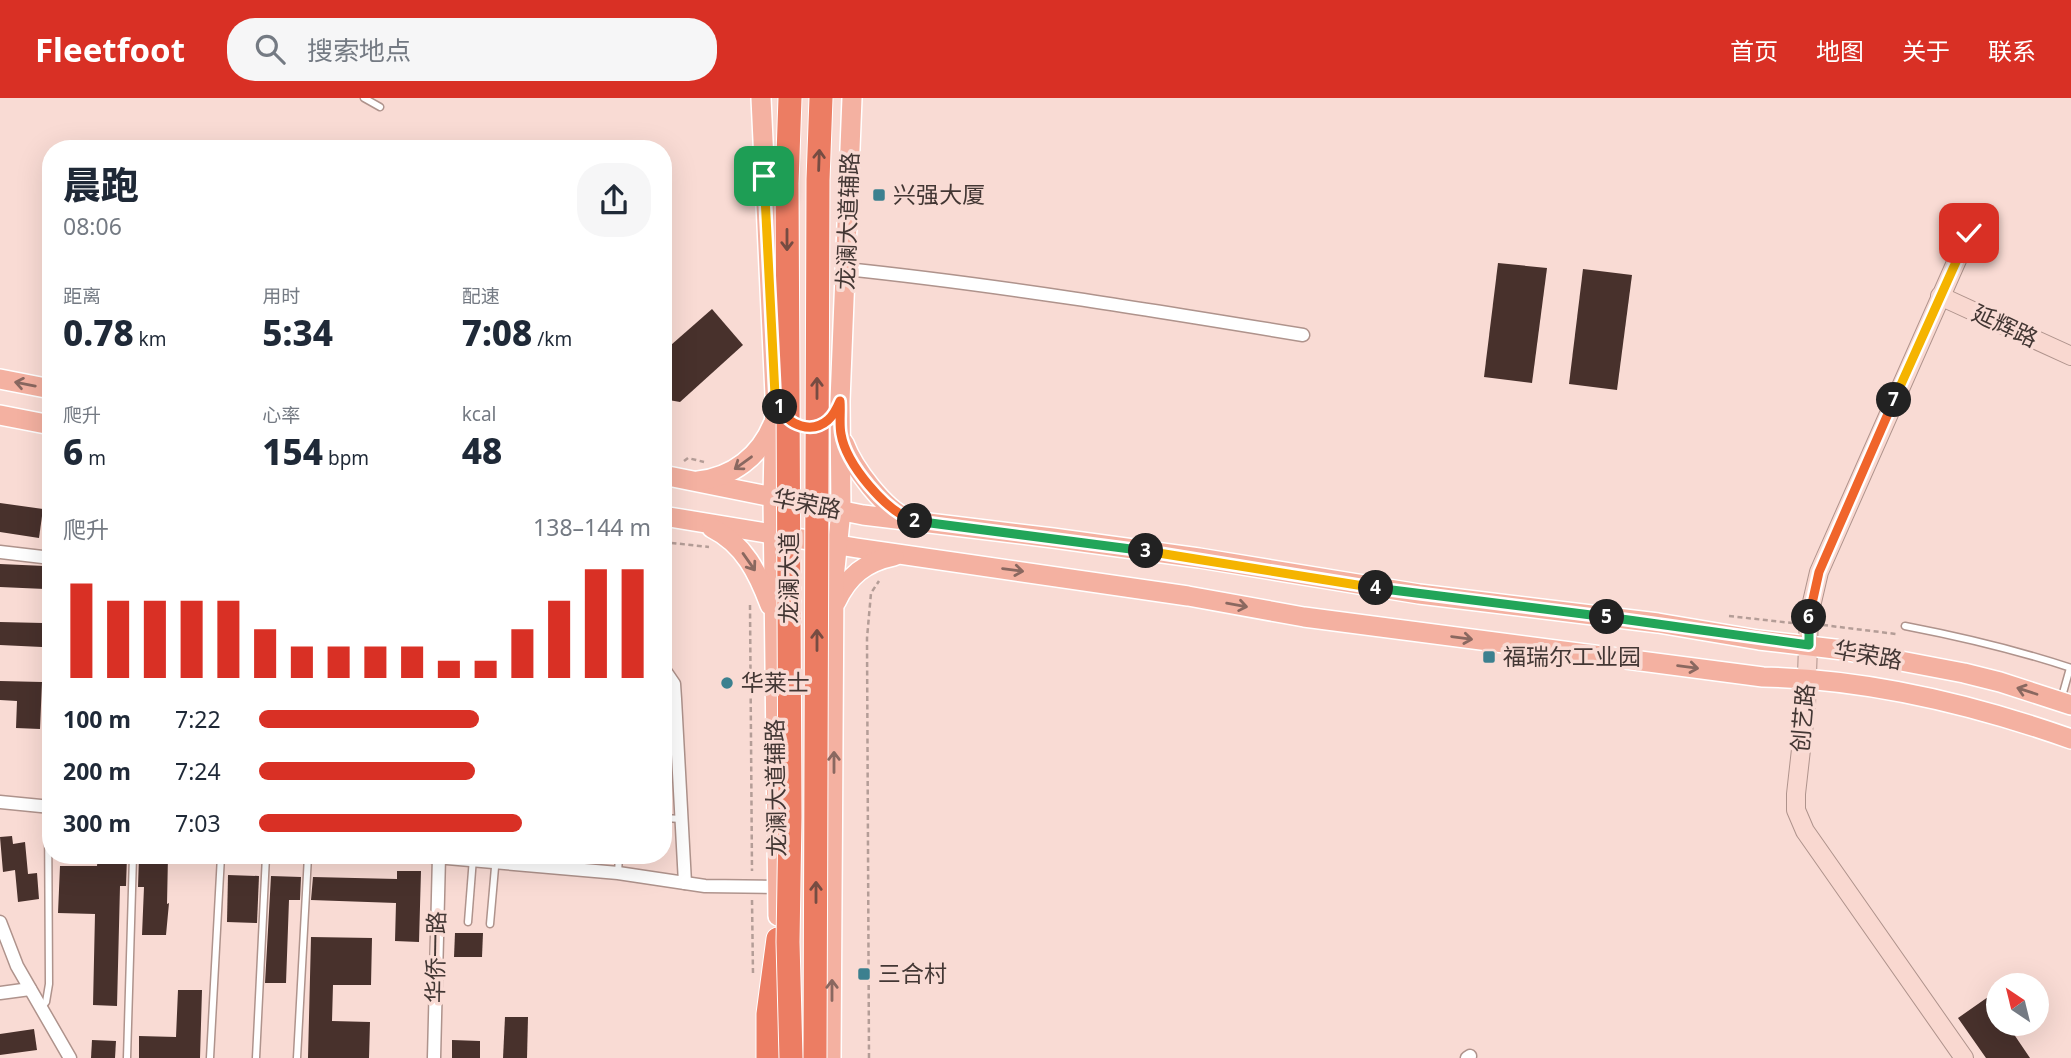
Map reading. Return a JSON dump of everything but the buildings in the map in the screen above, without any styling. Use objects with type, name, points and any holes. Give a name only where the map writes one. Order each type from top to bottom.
[{"type":"highway","name":"龙澜大道","points":[[790,98],[787,197],[790,804],[788,942],[792,1058]]},
{"type":"highway","name":"龙澜大道","points":[[816,1058],[818,194],[821,98]]},
{"type":"highway","points":[[768,1058],[768,1014],[778,939]]},
{"type":"main road","name":"龙澜大道辅路","points":[[761,98],[775,395],[773,498],[778,939],[792,1023],[792,1058]]},
{"type":"main road","name":"龙澜大道辅路","points":[[831,1058],[834,607],[836,544],[841,511],[840,401],[852,98]]},
{"type":"main road","points":[[0,379],[42,387]]},
{"type":"main road","points":[[775,395],[786,419],[809,427],[820,425],[831,418],[840,401]]},
{"type":"main road","points":[[0,415],[42,423]]},
{"type":"main road","points":[[693,482],[718,477],[747,462],[759,449],[775,420]]},
{"type":"main road","points":[[841,435],[856,466],[884,501],[897,513],[917,522]]},
{"type":"main road","name":"华荣路","points":[[672,477],[841,511],[1199,558],[1419,594],[1658,623],[1759,640],[1809,645],[1964,673],[2066,704]]},
{"type":"main road","name":"华荣路","points":[[672,517],[1331,620],[1763,677],[1807,678],[1897,690],[1999,716],[2071,739]]},
{"type":"main road","points":[[702,522],[727,537],[749,559],[774,611]]},
{"type":"main road","points":[[834,607],[848,580],[858,570],[883,558],[902,554]]},
{"type":"main road","points":[[774,611],[780,594],[792,588],[804,587],[815,589],[827,596],[834,607]]},
{"type":"street","name":"创艺路","points":[[1964,1058],[1799,820],[1796,794],[1807,678],[1809,615],[1819,572],[1969,233]]},
{"type":"street","points":[[846,269],[1020,291],[1303,335]]},
{"type":"street","name":"延辉路","points":[[1940,296],[2071,356]]},
{"type":"street","points":[[0,552],[42,557]]},
{"type":"street","points":[[672,681],[685,883]]},
{"type":"street","points":[[0,802],[42,806]]},
{"type":"street","name":"华侨一路","points":[[434,1058],[438,864]]},
{"type":"street","points":[[575,864],[705,886],[778,887]]},
{"type":"street","points":[[0,922],[17,966],[70,1058]]},
{"type":"street","points":[[0,993],[30,989]]},
{"type":"lane","points":[[364,98],[380,107]]},
{"type":"lane","points":[[1905,626],[1995,645],[2071,668],[2066,704]]},
{"type":"lane","points":[[672,818],[682,819]]},
{"type":"lane","points":[[42,1007],[46,1002],[49,984],[49,864]]},
{"type":"lane","points":[[127,1058],[132,864]]},
{"type":"lane","points":[[211,1058],[221,864]]},
{"type":"lane","points":[[256,1058],[266,864]]},
{"type":"lane","points":[[297,1058],[307,864]]},
{"type":"lane","points":[[468,922],[472,864]]},
{"type":"lane","points":[[490,924],[495,864]]},
{"type":"lane","points":[[618,873],[619,864]]},
{"type":"path","points":[[672,543],[709,546]]},
{"type":"path","points":[[869,1058],[867,638],[871,593],[884,576]]},
{"type":"path","points":[[750,600],[752,871]]},
{"type":"path","points":[[1721,615],[1800,624]]},
{"type":"path","points":[[1818,624],[1901,634]]},
{"type":"place","name":"兴强大厦","points":[[879,195]]},
{"type":"place","name":"福瑞尔工业园","points":[[1489,657]]},
{"type":"place","name":"华莱士","points":[[727,683]]},
{"type":"place","name":"三合村","points":[[864,974]]},
{"type":"route","points":[[764,176],[775,395],[782,413],[786,419],[797,425],[820,425],[831,418],[840,401],[841,435],[849,456],[884,501],[905,518],[917,522],[1199,558],[1419,594],[1658,623],[1759,640],[1809,645],[1809,615],[1819,572],[1969,233]]}]
